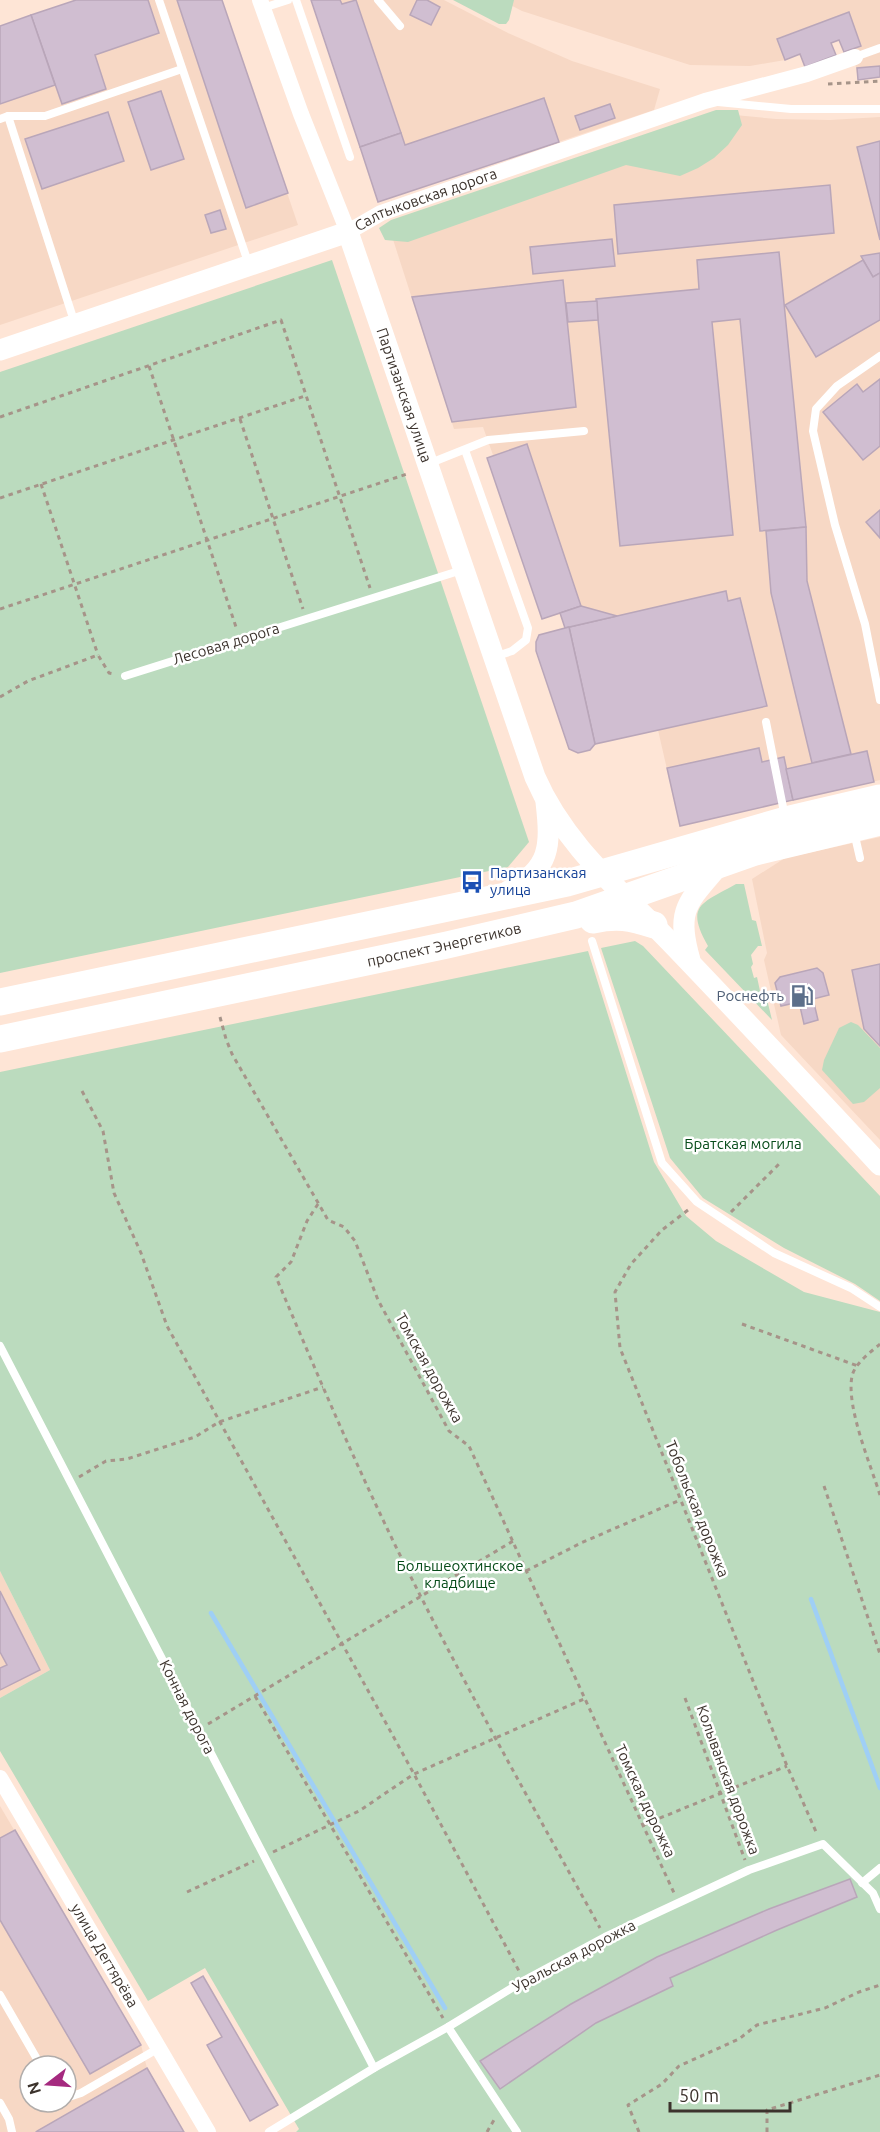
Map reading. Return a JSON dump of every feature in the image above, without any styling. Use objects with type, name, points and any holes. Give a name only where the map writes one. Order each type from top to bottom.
[{"type":"main road","points":[[0,1002],[567,883],[786,820],[880,798]]},
{"type":"main road","name":"проспект Энергетиков","points":[[0,1039],[576,915],[755,852],[880,822]]},
{"type":"main road","points":[[518,928],[539,932],[611,916],[635,918],[654,925]]},
{"type":"street","name":"Партизанская улица","points":[[262,4],[301,114],[348,232],[493,657],[545,801],[578,848],[654,925],[880,1165]]},
{"type":"street","name":"Салтыковская дорога","points":[[0,350],[348,232],[381,213],[705,101],[807,74],[855,57]]},
{"type":"street","points":[[498,896],[534,874],[544,860],[549,825],[545,801]]},
{"type":"street","points":[[691,964],[682,926],[684,914],[692,898],[721,863]]},
{"type":"street","name":"улица Дегтярёва","points":[[0,1778],[208,2132]]},
{"type":"lane","points":[[159,0],[249,265]]},
{"type":"lane","points":[[262,4],[288,0]]},
{"type":"lane","points":[[296,0],[350,157]]},
{"type":"lane","points":[[378,0],[400,26]]},
{"type":"lane","points":[[855,57],[880,48]]},
{"type":"lane","points":[[75,324],[4,118],[45,116],[182,69]]},
{"type":"lane","points":[[705,101],[791,109],[880,109]]},
{"type":"lane","points":[[880,356],[837,386],[816,409],[813,431],[835,525],[865,624],[880,700]]},
{"type":"lane","points":[[427,464],[488,440],[584,431]]},
{"type":"lane","points":[[465,450],[528,628],[526,640],[512,651],[493,657]]},
{"type":"lane","name":"Лесовая дорога","points":[[125,676],[463,569]]},
{"type":"lane","points":[[766,722],[786,820]]},
{"type":"lane","points":[[853,828],[860,858]]},
{"type":"lane","points":[[592,941],[662,1163],[697,1202],[774,1253],[851,1288],[880,1307]]},
{"type":"lane","name":"Конная дорога","points":[[0,1346],[374,2068]]},
{"type":"lane","points":[[822,1844],[873,1893],[880,1909]]},
{"type":"lane","name":"Уральская дорожка","points":[[269,2132],[525,1980],[605,1937],[749,1870],[822,1844]]},
{"type":"lane","points":[[862,1883],[880,1868]]},
{"type":"lane","points":[[0,1995],[34,2054]]},
{"type":"lane","points":[[448,2027],[517,2132]]},
{"type":"lane","points":[[78,2094],[159,2048]]},
{"type":"lane","points":[[0,2103],[9,2119],[12,2132]]},
{"type":"path","points":[[0,417],[281,320],[374,598]]},
{"type":"path","points":[[149,366],[241,640]]},
{"type":"path","points":[[0,498],[305,396]]},
{"type":"path","points":[[240,418],[307,619]]},
{"type":"path","points":[[0,609],[407,474]]},
{"type":"path","points":[[41,484],[98,655],[109,673],[125,676]]},
{"type":"path","points":[[0,697],[28,681],[98,655]]},
{"type":"path","name":"Томская дорожка","points":[[220,1017],[232,1054],[328,1220],[344,1227],[355,1241],[378,1300],[449,1431],[469,1446],[679,1903]]},
{"type":"path","points":[[82,1091],[103,1131],[114,1193],[141,1253],[167,1326],[525,1980]]},
{"type":"path","points":[[723,1219],[779,1164]]},
{"type":"path","name":"Тобольская дорожка","points":[[697,1202],[662,1230],[631,1264],[615,1292],[620,1348],[787,1767],[822,1844]]},
{"type":"path","points":[[318,1203],[307,1221],[291,1262],[276,1277],[323,1388],[399,1551],[495,1737],[605,1937]]},
{"type":"path","points":[[742,1324],[858,1366]]},
{"type":"path","points":[[880,1344],[866,1356],[852,1374],[852,1403],[880,1495]]},
{"type":"path","points":[[72,1482],[88,1470],[106,1461],[127,1459],[195,1437],[219,1422],[323,1388]]},
{"type":"path","points":[[824,1486],[880,1654]]},
{"type":"path","points":[[526,1571],[581,1542],[680,1500]]},
{"type":"path","points":[[199,1729],[513,1541]]},
{"type":"path","points":[[255,1696],[448,2027]]},
{"type":"path","points":[[187,1892],[359,1811],[414,1774],[585,1698]]},
{"type":"path","name":"Колыванская дорожка","points":[[685,1698],[749,1870]]},
{"type":"path","points":[[643,1825],[787,1767]]},
{"type":"path","points":[[639,2132],[628,2104],[662,2084],[679,2066],[739,2039],[757,2025],[825,2008],[880,1985]]},
{"type":"path","points":[[767,2132],[767,2110],[880,2075]]},
{"type":"shaded area","points":[[76,0],[222,0],[298,225],[0,325],[0,26]]},
{"type":"shaded area","points":[[311,0],[444,0],[508,33],[572,61],[660,89],[654,110],[378,202]]},
{"type":"shaded area","points":[[501,0],[880,0],[880,77],[858,80],[853,49],[861,45],[849,12],[778,38],[785,60],[750,66],[690,65],[522,11]]},
{"type":"shaded area","points":[[724,114],[776,119],[830,120],[880,117],[880,780],[680,826],[658,730],[595,744],[590,750],[578,753],[569,749],[536,651],[539,635],[565,628],[560,614],[542,619],[487,458],[493,455],[483,427],[454,429],[389,227]]},
{"type":"shaded area","points":[[880,837],[880,1140],[781,1035],[764,960],[767,953],[752,879],[785,858]]},
{"type":"shaded area","points":[[0,1571],[50,1670],[0,1698]]},
{"type":"shaded area","points":[[0,1806],[141,2045],[147,2068],[184,2132],[0,2132]]},
{"type":"green space","points":[[453,0],[514,0],[509,20],[506,24],[499,24]]},
{"type":"green space","points":[[716,110],[738,110],[742,125],[728,145],[714,158],[680,176],[626,165],[408,242],[385,240],[379,228],[391,220]]},
{"type":"green space","points":[[332,260],[529,842],[508,867],[0,973],[0,372]]},
{"type":"green space","points":[[736,884],[744,884],[752,920],[756,921],[762,946],[758,946],[751,955],[753,964],[751,967],[754,978],[757,977],[760,991],[765,991],[772,1020],[705,950],[708,946],[698,922],[700,907]]},
{"type":"green space","name":"Братская могила","points":[[635,941],[643,946],[880,1196],[880,1301],[855,1284],[784,1248],[703,1198],[670,1158],[601,948]]},
{"type":"green space","name":"Большеохтинское кладбище","points":[[588,951],[654,1162],[686,1216],[716,1241],[804,1292],[880,1312],[880,2132],[296,2132],[299,2129],[205,1968],[148,2001],[0,1751],[0,1698],[50,1670],[0,1571],[0,1072]]},
{"type":"green space","points":[[851,1022],[858,1025],[880,1048],[880,1088],[864,1102],[853,1104],[822,1070],[824,1060],[839,1028]]},
{"type":"building","points":[[76,0],[148,0],[159,33],[95,55],[106,89],[62,104],[31,15]]},
{"type":"building","points":[[177,0],[222,0],[288,193],[246,208]]},
{"type":"building","points":[[311,0],[340,0],[342,4],[356,0],[401,133],[360,147]]},
{"type":"building","points":[[417,0],[427,0],[440,7],[431,25],[410,15]]},
{"type":"building","points":[[849,12],[861,46],[844,52],[839,40],[831,43],[836,55],[805,67],[800,54],[785,60],[777,39]]},
{"type":"building","points":[[31,15],[55,85],[0,104],[0,26]]},
{"type":"building","points":[[880,66],[880,77],[858,80],[857,68]]},
{"type":"building","points":[[161,91],[184,159],[151,170],[128,102]]},
{"type":"building","points":[[544,98],[559,142],[378,202],[360,147],[401,133],[405,145]]},
{"type":"building","points":[[610,104],[615,118],[580,130],[575,116]]},
{"type":"building","points":[[108,112],[124,161],[42,189],[25,139]]},
{"type":"building","points":[[880,141],[880,240],[857,147]]},
{"type":"building","points":[[830,185],[834,233],[618,254],[614,205]]},
{"type":"building","points":[[220,210],[226,229],[211,233],[205,215]]},
{"type":"building","points":[[612,239],[615,266],[533,274],[530,247]]},
{"type":"building","points":[[779,252],[806,527],[760,531],[740,319],[712,322],[733,535],[620,546],[596,299],[699,289],[697,260]]},
{"type":"building","points":[[880,253],[880,273],[873,277],[861,256]]},
{"type":"building","points":[[863,260],[873,277],[880,273],[880,320],[816,357],[785,305]]},
{"type":"building","points":[[563,280],[576,407],[452,422],[412,297]]},
{"type":"building","points":[[597,301],[598,320],[568,322],[566,303]]},
{"type":"building","points":[[880,379],[880,446],[863,460],[823,412],[857,384],[863,392]]},
{"type":"building","points":[[527,444],[581,606],[542,619],[487,458]]},
{"type":"building","points":[[880,510],[880,538],[866,522]]},
{"type":"building","points":[[806,527],[807,581],[851,754],[812,763],[771,593],[766,531]]},
{"type":"building","points":[[726,591],[728,601],[740,598],[767,706],[595,744],[569,627]]},
{"type":"building","points":[[581,606],[617,616],[565,628],[560,613]]},
{"type":"building","points":[[569,627],[595,744],[590,750],[578,753],[569,749],[536,651],[539,635]]},
{"type":"building","points":[[759,748],[762,762],[784,757],[793,800],[680,826],[667,768]]},
{"type":"building","points":[[867,751],[874,782],[793,800],[786,769]]},
{"type":"building","points":[[880,964],[880,1046],[864,1029],[852,970]]},
{"type":"building","name":"Роснефть","points":[[817,968],[823,973],[829,995],[813,999],[818,1020],[804,1024],[799,1002],[781,1006],[775,983],[780,977]]},
{"type":"building","points":[[0,1591],[40,1670],[0,1690],[0,1668],[7,1665],[0,1652]]},
{"type":"building","points":[[15,1830],[141,2045],[90,2074],[0,1920],[0,1838]]},
{"type":"building","points":[[850,1879],[857,1897],[670,1978],[673,1986],[596,2023],[500,2089],[480,2061],[571,2004],[657,1957],[769,1909]]},
{"type":"building","points":[[203,1976],[278,2105],[250,2121],[207,2045],[222,2037],[191,1983]]},
{"type":"building","points":[[147,2068],[184,2132],[36,2132],[67,2114],[78,2114],[78,2108]]},
{"type":"waterway","points":[[811,1599],[880,1788]]},
{"type":"waterway","points":[[211,1613],[445,2008]]},
{"type":"place","name":"Партизанская улица","points":[[472,882]]},
{"type":"place","name":"Роснефть","points":[[802,996]]}]
